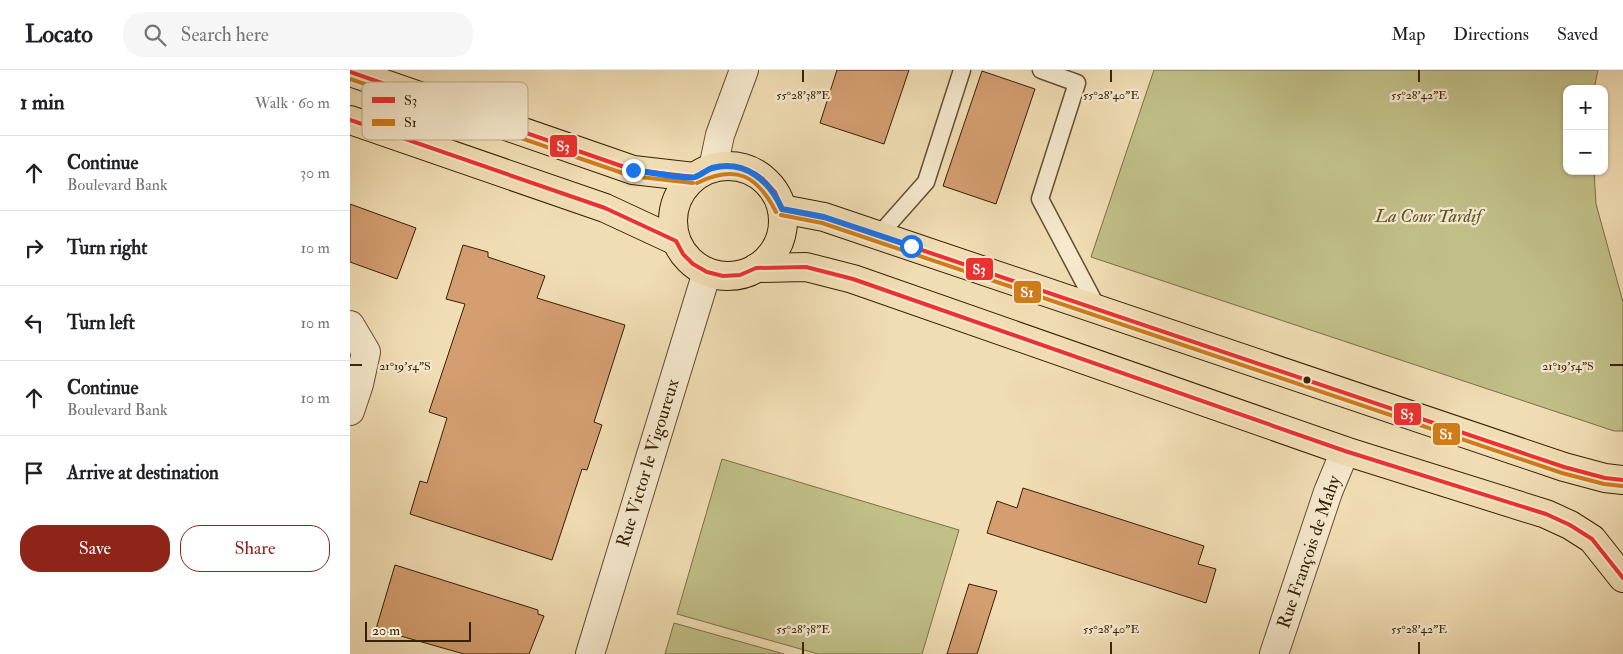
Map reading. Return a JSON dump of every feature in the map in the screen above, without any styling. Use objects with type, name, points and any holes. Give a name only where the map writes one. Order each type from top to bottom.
[{"type":"main road","points":[[350,72],[379,82]]},
{"type":"main road","points":[[350,120],[362,124]]},
{"type":"main road","points":[[528,134],[633,170],[704,173],[730,166],[756,174],[775,192],[782,209],[783,226],[779,242],[770,257],[756,268],[740,275],[732,276],[707,272],[693,264],[683,254],[676,241],[672,224],[674,206],[682,190],[704,173]]},
{"type":"main road","points":[[408,140],[605,208],[676,241]]},
{"type":"main road","points":[[782,209],[824,217],[1564,466],[1605,478],[1623,480]]},
{"type":"main road","points":[[756,268],[806,267],[853,278],[1345,451],[1562,522],[1592,539],[1623,578]]},
{"type":"street","points":[[704,173],[744,70]]},
{"type":"street","name":"Rue Victor le Vigoureux","points":[[590,654],[707,272]]},
{"type":"street","points":[[350,325],[366,352],[359,384],[350,410]]},
{"type":"street","name":"Rue François de Mahy","points":[[1274,654],[1328,492],[1345,451]]},
{"type":"lane","points":[[879,235],[926,182],[962,70]]},
{"type":"lane","points":[[1041,70],[1077,83],[1040,199],[1098,309]]},
{"type":"green space","name":"La Cour Tardif","points":[[1154,70],[1598,70],[1595,85],[1563,85],[1563,175],[1594,175],[1596,204],[1623,302],[1623,431],[1614,431],[1091,257]]},
{"type":"green space","points":[[722,459],[959,530],[922,654],[818,654],[677,614]]},
{"type":"green space","points":[[674,623],[784,654],[665,654]]},
{"type":"building","points":[[837,70],[909,70],[884,144],[820,123]]},
{"type":"building","points":[[982,71],[1035,89],[996,204],[943,186]]},
{"type":"building","points":[[350,204],[416,228],[397,279],[350,262]]},
{"type":"building","points":[[463,245],[488,252],[488,257],[545,276],[537,298],[625,325],[594,422],[602,425],[587,470],[582,469],[552,560],[410,514],[420,481],[427,483],[447,418],[429,412],[465,304],[446,299]]},
{"type":"building","points":[[1023,488],[1204,546],[1198,564],[1216,569],[1206,603],[987,533],[997,501],[1017,508]]},
{"type":"building","points":[[395,565],[538,610],[538,614],[544,616],[529,654],[464,654],[376,629]]},
{"type":"building","points":[[969,584],[997,591],[977,654],[947,654]]},
{"type":"transit line","name":"S3","points":[[350,72],[379,82]]},
{"type":"transit line","name":"S1","points":[[350,79],[362,83]]},
{"type":"transit line","name":"S3","points":[[350,120],[362,124]]},
{"type":"transit line","name":"S3","points":[[528,134],[633,170],[694,177],[713,168],[730,166],[748,170],[763,179],[775,192],[782,209],[824,217],[1564,467],[1605,478],[1623,480]]},
{"type":"transit line","name":"S3","points":[[408,140],[605,208],[676,241],[683,254],[693,264],[707,272],[723,276],[740,275],[756,268],[806,267],[853,279],[1345,451],[1546,514],[1570,525],[1592,539],[1623,578]]},
{"type":"transit line","name":"S1","points":[[527,140],[631,176],[693,183]]},
{"type":"transit line","name":"S1","points":[[697,183],[723,174],[744,176],[761,189],[776,212]]},
{"type":"transit line","name":"S1","points":[[781,215],[822,223],[1562,473],[1604,484],[1622,486]]},
{"type":"route","points":[[633,170],[694,177],[713,168],[730,166],[748,170],[763,179],[775,192],[782,209],[824,217],[911,246]]}]
